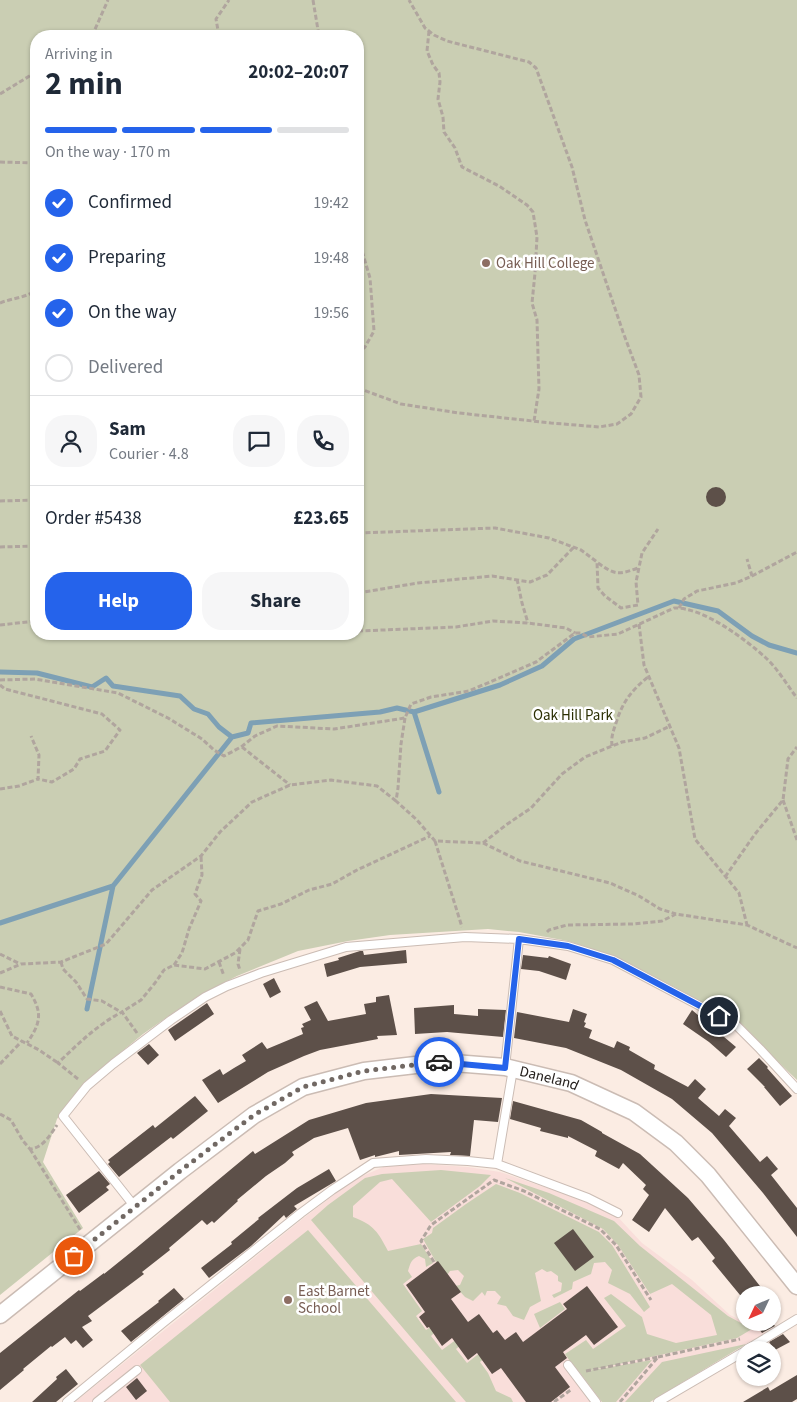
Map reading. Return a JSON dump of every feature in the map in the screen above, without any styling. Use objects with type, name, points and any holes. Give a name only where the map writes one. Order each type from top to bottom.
[{"type":"street","name":"Daneland","points":[[0,1315],[134,1207],[254,1115],[303,1087],[364,1071],[441,1062],[509,1068],[571,1083],[634,1112],[676,1143],[708,1175],[797,1286]]},
{"type":"lane","points":[[134,1207],[63,1116],[87,1086],[144,1041],[205,997],[261,972],[346,947],[465,937],[519,939],[568,946],[613,960],[736,1025],[797,1089]]},
{"type":"lane","points":[[497,1164],[509,1068],[519,939]]},
{"type":"lane","points":[[67,1402],[301,1213],[373,1163],[426,1159],[497,1164],[588,1198],[618,1213]]},
{"type":"lane","points":[[761,1341],[797,1319]]},
{"type":"lane","points":[[658,1402],[736,1356]]},
{"type":"lane","points":[[568,1366],[596,1402]]},
{"type":"lane","points":[[97,1402],[137,1370]]},
{"type":"path","points":[[95,30],[108,0]]},
{"type":"path","points":[[218,30],[216,19],[229,0]]},
{"type":"path","points":[[313,0],[318,30]]},
{"type":"path","points":[[364,390],[402,404],[534,421],[599,426],[617,424],[631,414],[641,397],[639,375],[585,220],[572,167],[536,68],[529,62],[447,41],[434,35],[425,28],[409,0]]},
{"type":"path","points":[[429,30],[427,51],[438,73],[440,82],[438,99],[443,117],[444,132],[455,148],[462,167],[499,186],[533,212],[537,237],[532,303],[536,320],[539,389],[534,421]]},
{"type":"path","points":[[0,94],[30,76]]},
{"type":"path","points":[[0,162],[30,163]]},
{"type":"path","points":[[364,259],[370,278],[374,330],[364,348]]},
{"type":"path","points":[[0,302],[30,294]]},
{"type":"path","points":[[0,500],[30,500]]},
{"type":"path","points":[[364,532],[495,528],[549,538],[574,547],[611,572],[623,573],[638,568]]},
{"type":"path","points":[[598,562],[598,588],[605,596],[621,608],[638,605],[636,590],[638,568],[642,553],[658,529]]},
{"type":"path","points":[[0,547],[30,546]]},
{"type":"path","points":[[364,592],[418,583],[492,576],[530,582],[547,575],[574,547]]},
{"type":"path","points":[[680,607],[684,599],[697,591],[736,583],[797,552]]},
{"type":"path","points":[[747,559],[752,576]]},
{"type":"path","points":[[517,579],[528,623]]},
{"type":"path","points":[[364,631],[456,627],[493,621],[566,628],[588,637],[618,634],[680,607],[723,624],[767,659],[797,698]]},
{"type":"path","points":[[0,625],[30,622]]},
{"type":"path","points":[[639,624],[644,665],[679,748],[695,839],[739,893],[747,925]]},
{"type":"path","points":[[396,800],[401,744],[411,704],[430,697],[469,691],[536,662],[575,633]]},
{"type":"path","points":[[612,746],[611,737],[622,706],[638,685],[649,676]]},
{"type":"path","points":[[0,680],[35,680],[118,692],[168,718],[202,739],[224,756],[242,747],[255,736],[277,726],[334,729],[406,718]]},
{"type":"path","points":[[0,686],[5,689],[102,714],[120,730],[105,751],[80,759],[74,769],[52,782],[38,779],[19,786],[0,789]]},
{"type":"path","points":[[483,843],[531,808],[562,774],[586,757],[622,742],[645,738],[670,726]]},
{"type":"path","points":[[31,736],[40,756],[38,779]]},
{"type":"path","points":[[242,747],[290,785]]},
{"type":"path","points":[[797,747],[788,759],[783,800],[797,840]]},
{"type":"path","points":[[0,973],[21,964],[61,962],[106,944],[152,890],[201,856],[220,832],[252,802],[290,785],[332,780],[377,786],[396,800],[435,841],[465,937]]},
{"type":"path","points":[[725,877],[755,834],[783,800]]},
{"type":"path","points":[[174,965],[205,969],[235,954],[248,940],[258,911],[281,904],[309,890],[332,884],[430,836]]},
{"type":"path","points":[[435,841],[483,843],[520,861],[610,883],[639,896],[660,909],[676,914],[747,925],[797,948]]},
{"type":"path","points":[[58,1063],[78,1043],[107,1020],[141,1000],[164,970],[174,965],[182,953],[189,929],[201,901],[195,894],[202,875],[201,856]]},
{"type":"path","points":[[537,942],[549,930],[567,925],[632,924],[662,921],[676,914]]},
{"type":"path","points":[[238,964],[240,949]]},
{"type":"path","points":[[0,954],[21,964]]},
{"type":"path","points":[[61,962],[63,969],[76,982],[87,999],[100,1001],[122,1012],[144,1041]]},
{"type":"path","points":[[0,987],[31,994],[38,1006],[39,1019],[27,1043]]},
{"type":"path","points":[[0,1010],[12,1036],[39,1050],[87,1086]]},
{"type":"path","points":[[0,1064],[22,1041]]},
{"type":"path","points":[[0,1114],[11,1120],[89,1244]]},
{"type":"path","points":[[30,1149],[35,1148],[46,1140],[63,1116]]},
{"type":"path","points":[[434,1262],[421,1241],[431,1225],[494,1180],[524,1192],[600,1229],[616,1245],[651,1300]]},
{"type":"path","points":[[573,1373],[739,1340],[755,1330],[769,1336]]},
{"type":"path","points":[[620,1402],[658,1357]]},
{"type":"path","points":[[554,1402],[580,1382]]},
{"type":"shaded area","points":[[424,1164],[468,1167],[500,1172],[586,1201],[615,1214],[642,1243],[692,1280],[730,1315],[736,1318],[736,1331],[761,1331],[765,1333],[751,1341],[736,1341],[736,1350],[647,1402],[75,1402],[353,1180],[388,1165]]},
{"type":"green space","name":"Oak Hill Park","points":[[0,0],[797,0],[797,1080],[737,1022],[616,957],[568,941],[519,932],[488,929],[390,935],[298,951],[237,976],[202,994],[143,1034],[85,1082],[57,1119],[43,1162],[83,1228],[0,1295]]},
{"type":"green space","points":[[441,1170],[491,1175],[480,1186],[431,1222],[392,1179],[380,1182],[353,1206],[353,1217],[371,1226],[388,1251],[421,1244],[433,1263],[426,1267],[425,1259],[419,1256],[414,1259],[408,1271],[412,1277],[403,1284],[422,1311],[416,1316],[426,1330],[432,1326],[436,1331],[431,1336],[442,1350],[457,1339],[461,1345],[456,1349],[467,1363],[481,1352],[485,1358],[480,1362],[488,1373],[496,1391],[511,1398],[513,1402],[466,1402],[311,1220],[365,1178],[382,1174]]},
{"type":"green space","points":[[505,1178],[549,1193],[614,1221],[640,1246],[736,1320],[736,1331],[749,1331],[737,1338],[587,1371],[652,1360],[616,1402],[602,1402],[565,1354],[586,1340],[593,1349],[626,1326],[604,1298],[611,1294],[642,1317],[647,1334],[676,1343],[717,1335],[711,1315],[672,1284],[650,1294],[618,1245],[603,1229]]},
{"type":"green space","points":[[496,1184],[520,1193],[599,1232],[612,1245],[650,1307],[644,1312],[630,1294],[608,1283],[612,1270],[605,1262],[594,1263],[591,1274],[573,1282],[572,1289],[554,1298],[552,1295],[561,1291],[562,1283],[558,1281],[558,1276],[551,1271],[547,1272],[542,1269],[535,1273],[541,1301],[530,1307],[524,1320],[513,1316],[506,1306],[497,1304],[501,1297],[495,1291],[487,1291],[485,1296],[482,1292],[473,1301],[465,1297],[455,1286],[460,1285],[464,1276],[458,1270],[450,1271],[445,1278],[423,1239],[432,1233],[433,1228]]},
{"type":"green space","name":"East Barnet School","points":[[308,1230],[456,1402],[170,1402],[140,1365]]},
{"type":"green space","points":[[560,1302],[565,1309],[540,1328],[534,1314]]},
{"type":"green space","points":[[736,1346],[736,1350],[650,1402],[625,1402],[662,1362]]},
{"type":"building","points":[[716,487],[723,490],[726,497],[723,504],[716,507],[709,504],[706,497],[709,490]]},
{"type":"building","points":[[406,950],[407,963],[360,967],[327,977],[324,964],[339,960],[338,958],[360,951],[363,951],[364,955]]},
{"type":"building","points":[[523,955],[548,958],[549,956],[571,964],[566,980],[539,971],[521,969]]},
{"type":"building","points":[[274,978],[281,992],[270,998],[263,984]]},
{"type":"building","points":[[389,995],[397,1035],[377,1036],[378,1039],[320,1050],[304,1056],[268,1072],[218,1103],[202,1080],[220,1069],[223,1075],[246,1061],[242,1055],[262,1042],[267,1049],[303,1034],[301,1028],[304,1027],[302,1024],[311,1020],[304,1007],[317,1001],[328,1021],[366,1014],[364,1004],[376,1002],[376,997]]},
{"type":"building","points":[[207,1003],[214,1014],[175,1041],[168,1030]]},
{"type":"building","points":[[454,1005],[454,1014],[478,1016],[478,1009],[506,1010],[503,1037],[447,1032],[415,1034],[414,1008]]},
{"type":"building","points":[[573,1009],[587,1014],[584,1027],[592,1030],[589,1038],[614,1048],[617,1041],[630,1047],[629,1050],[655,1065],[654,1069],[688,1087],[695,1079],[706,1089],[698,1098],[719,1116],[725,1109],[736,1118],[729,1126],[760,1162],[767,1156],[778,1169],[771,1175],[797,1208],[797,1237],[763,1193],[712,1133],[672,1099],[621,1070],[566,1048],[514,1038],[517,1012],[569,1022]]},
{"type":"building","points":[[692,1010],[736,1047],[726,1057],[709,1042],[683,1024]]},
{"type":"building","points":[[149,1044],[159,1055],[148,1065],[137,1053]]},
{"type":"building","points":[[759,1058],[792,1096],[780,1106],[747,1069]]},
{"type":"building","points":[[431,1094],[502,1098],[498,1122],[474,1120],[470,1156],[450,1155],[451,1152],[399,1155],[399,1151],[360,1160],[348,1128],[314,1138],[292,1152],[294,1155],[237,1200],[214,1223],[212,1221],[207,1225],[202,1220],[169,1248],[170,1250],[142,1272],[144,1274],[88,1316],[92,1321],[82,1327],[93,1340],[83,1348],[76,1340],[71,1344],[65,1337],[51,1346],[0,1390],[0,1353],[79,1290],[104,1274],[253,1151],[255,1154],[309,1120],[366,1103]]},
{"type":"building","points":[[195,1096],[208,1111],[173,1139],[171,1137],[119,1177],[108,1164],[110,1162],[108,1160],[153,1125],[155,1128]]},
{"type":"building","points":[[513,1101],[581,1120],[640,1154],[688,1198],[760,1286],[736,1286],[736,1290],[712,1261],[715,1258],[698,1237],[692,1241],[665,1208],[649,1232],[632,1220],[649,1195],[643,1189],[646,1185],[623,1163],[619,1169],[595,1156],[597,1151],[568,1136],[568,1138],[540,1131],[541,1128],[510,1119]]},
{"type":"building","points":[[329,1169],[336,1181],[294,1206],[297,1209],[286,1218],[284,1215],[251,1246],[209,1278],[201,1268],[232,1244],[231,1242],[258,1218],[297,1188]]},
{"type":"building","points":[[99,1171],[110,1184],[106,1187],[109,1190],[79,1213],[66,1195]]},
{"type":"building","points":[[573,1229],[594,1257],[575,1271],[554,1243]]},
{"type":"building","points":[[438,1261],[461,1292],[451,1299],[468,1322],[479,1314],[493,1333],[497,1330],[505,1340],[516,1332],[523,1342],[567,1309],[563,1304],[587,1286],[618,1327],[594,1345],[586,1335],[563,1352],[567,1358],[555,1367],[570,1387],[551,1402],[526,1402],[501,1368],[492,1374],[477,1353],[468,1360],[452,1338],[442,1346],[429,1327],[427,1328],[419,1317],[425,1312],[406,1285]]},
{"type":"building","points":[[174,1288],[184,1299],[131,1342],[121,1331]]},
{"type":"building","points":[[783,1334],[790,1342],[781,1347],[781,1341],[771,1341]]},
{"type":"building","points":[[66,1369],[78,1384],[56,1402],[32,1402],[57,1379],[56,1377]]},
{"type":"building","points":[[797,1375],[797,1399],[792,1402],[743,1402],[768,1387],[770,1391]]},
{"type":"building","points":[[137,1378],[147,1391],[136,1400],[126,1387]]},
{"type":"waterway","points":[[0,672],[37,673],[92,687],[106,678],[113,686],[180,696],[194,709],[208,714],[219,727],[232,737],[248,733],[251,723],[380,712],[397,708],[414,712],[500,685],[542,666],[574,639],[674,601],[718,611],[752,636],[769,645],[797,653]]},
{"type":"waterway","points":[[414,712],[439,792]]},
{"type":"waterway","points":[[87,1009],[113,886],[232,737]]},
{"type":"waterway","points":[[0,923],[113,886]]},
{"type":"way so far","points":[[74,1256],[180,1171],[254,1115],[303,1087],[364,1071],[439,1062]]},
{"type":"place","name":"Oak Hill College","points":[[486,263]]},
{"type":"place","name":"East Barnet School","points":[[288,1300]]},
{"type":"route","points":[[439,1062],[505,1068],[519,939],[568,946],[613,960],[719,1016]]}]
